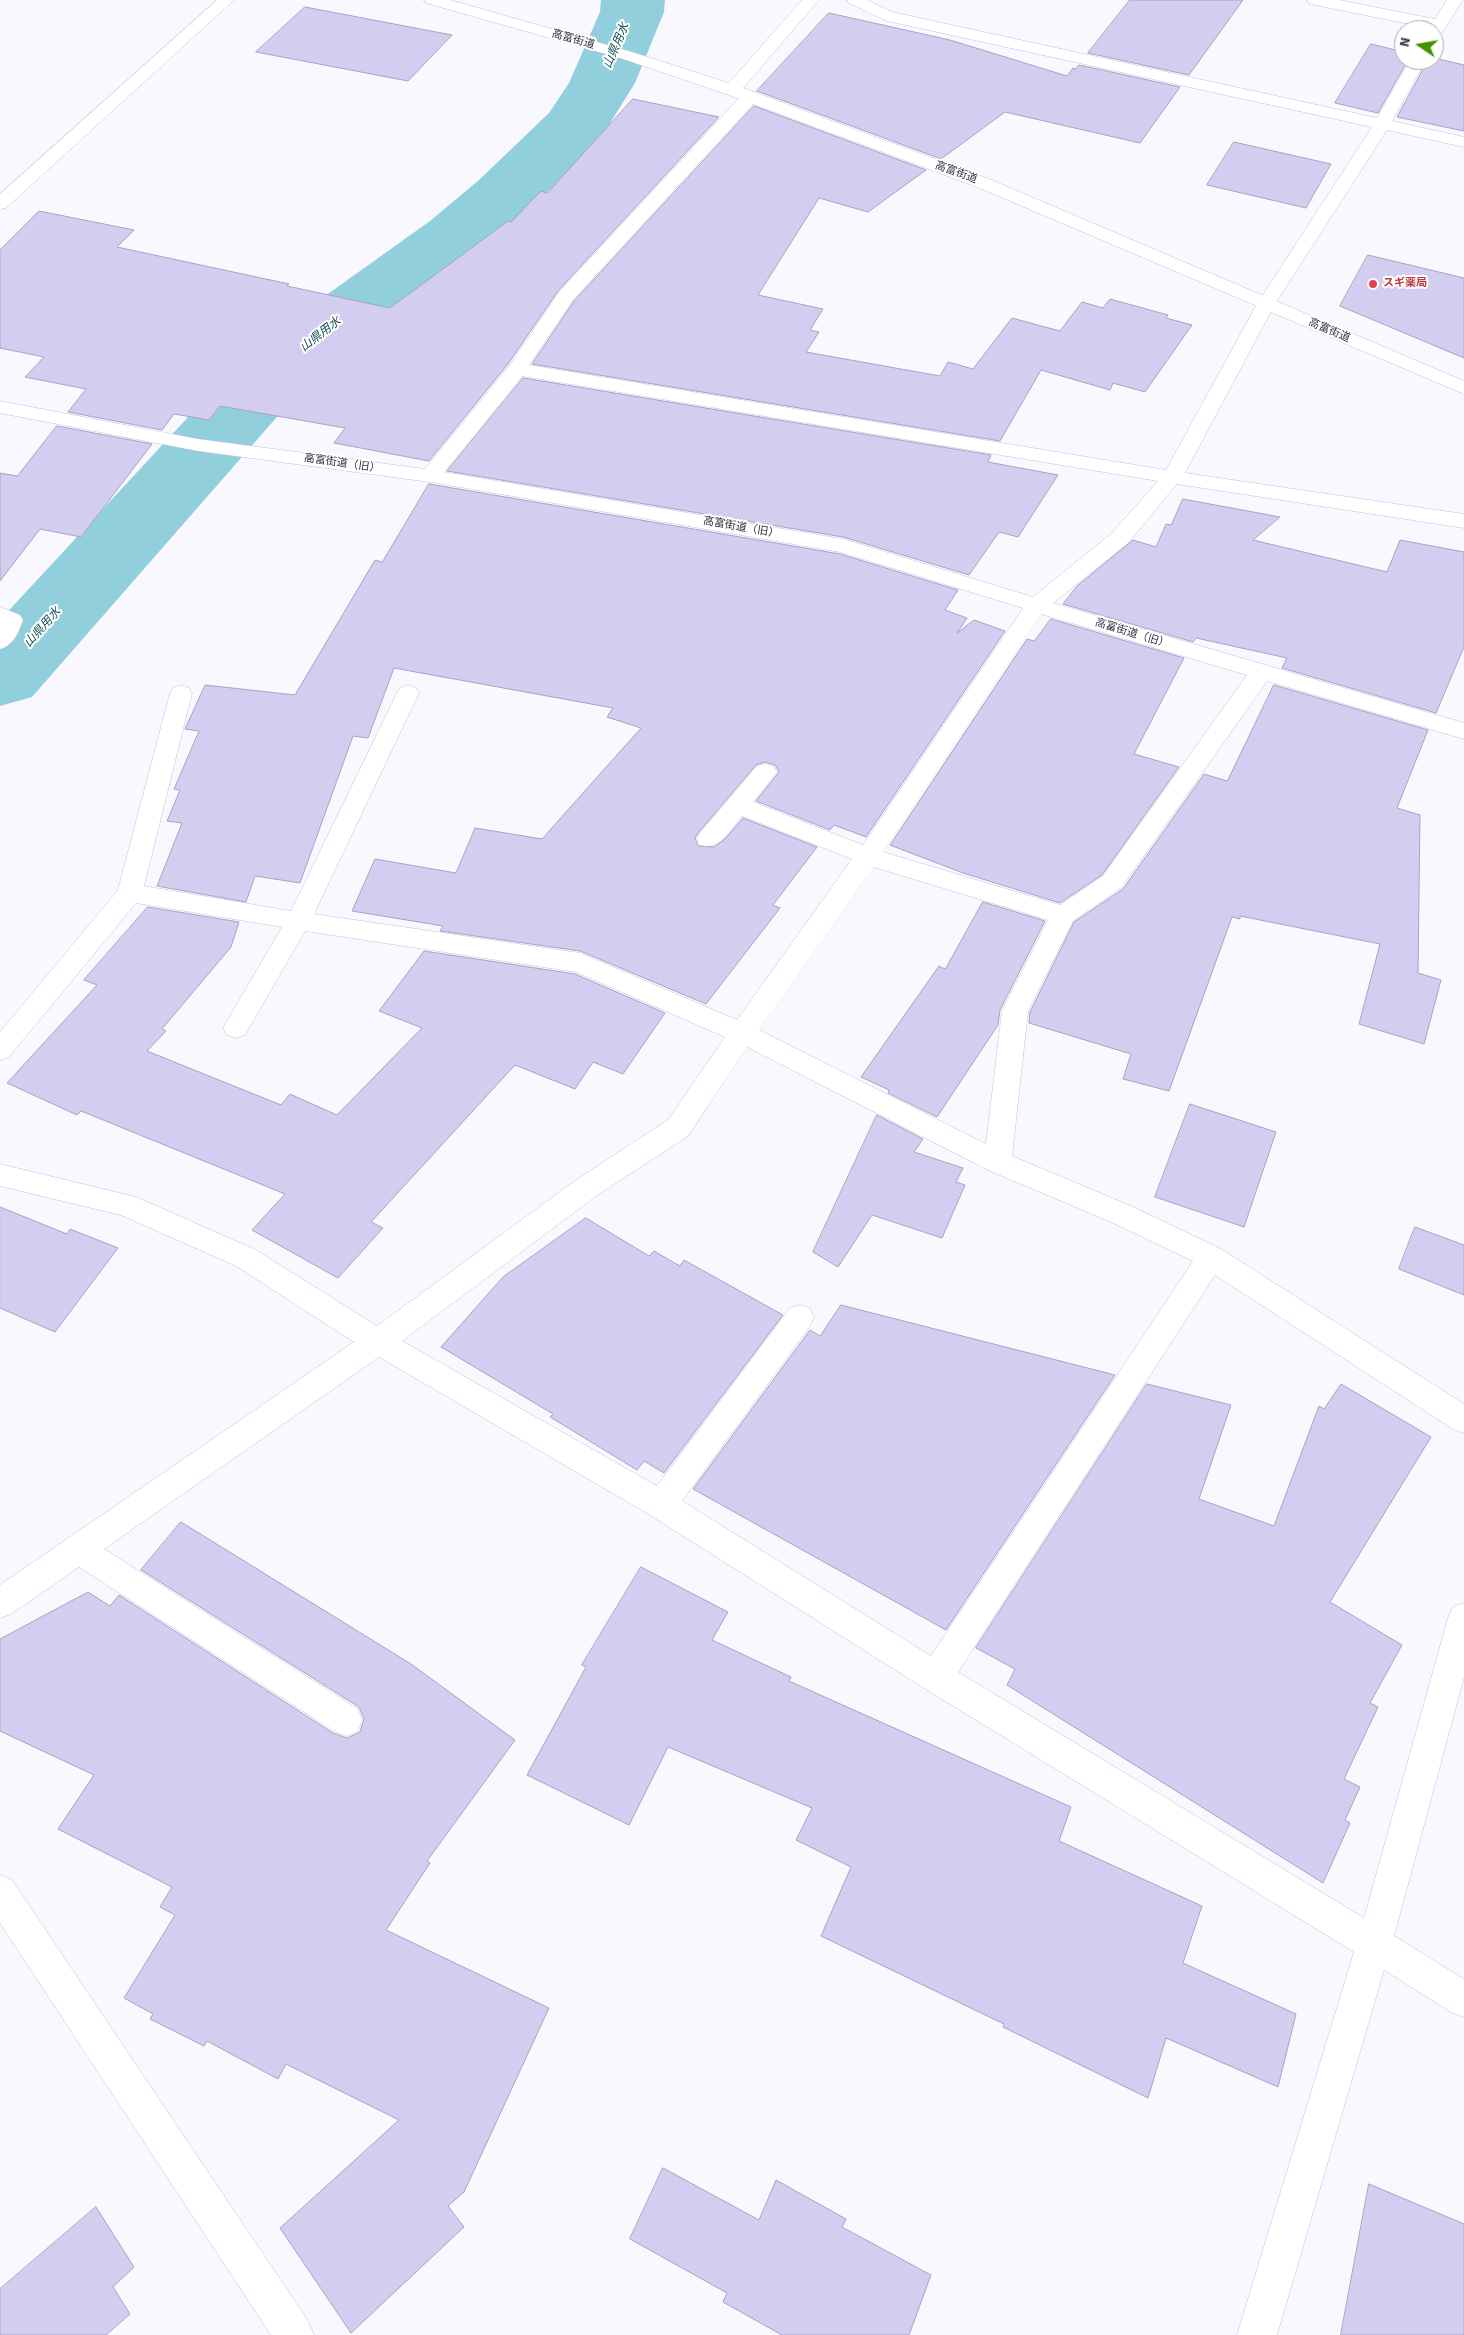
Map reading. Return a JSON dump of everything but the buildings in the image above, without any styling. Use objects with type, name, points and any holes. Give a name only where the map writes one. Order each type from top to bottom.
[{"type":"street","points":[[1,203],[226,0]]},
{"type":"street","name":"高富街道","points":[[432,0],[626,55],[741,94],[983,183],[1464,388]]},
{"type":"street","points":[[430,476],[518,369],[566,296],[741,94],[811,0]]},
{"type":"street","points":[[855,0],[887,16],[1464,142]]},
{"type":"street","points":[[1315,0],[1398,20]]},
{"type":"street","points":[[1442,20],[1455,0]]},
{"type":"street","points":[[0,1603],[378,1342],[586,1188],[678,1128],[742,1033],[868,856],[1036,605],[1120,538],[1172,477],[1266,304],[1382,124],[1412,70]]},
{"type":"street","points":[[518,369],[1172,477],[1464,521]]},
{"type":"street","name":"高富街道（旧）","points":[[0,407],[198,445],[430,476],[843,546],[1464,732]]},
{"type":"street","points":[[0,614],[12,620],[6,635],[0,642]]},
{"type":"street","points":[[998,1162],[1015,1011],[1063,915],[1112,882],[1261,672]]},
{"type":"street","points":[[0,1050],[130,893],[180,693]]},
{"type":"street","points":[[236,1028],[298,921],[408,694]]},
{"type":"street","points":[[709,840],[765,772]]},
{"type":"street","points":[[737,805],[868,856],[1063,915]]},
{"type":"street","points":[[130,893],[580,964],[742,1033],[998,1162],[1121,1214],[1211,1257],[1464,1420]]},
{"type":"street","points":[[0,1175],[126,1205],[246,1258],[378,1342],[661,1506],[936,1677],[1464,1999]]},
{"type":"street","points":[[936,1677],[1211,1257]]},
{"type":"street","points":[[661,1506],[800,1317]]},
{"type":"street","points":[[78,1549],[346,1720]]},
{"type":"street","points":[[1257,2335],[1374,1945],[1464,1618]]},
{"type":"street","points":[[0,1892],[294,2335]]},
{"type":"waterway","name":"山県用水","points":[[0,676],[269,377],[317,337],[456,237],[504,195],[575,126],[602,83],[632,12],[633,0]]},
{"type":"place","name":"スギ薬局","points":[[1373,284]]}]
